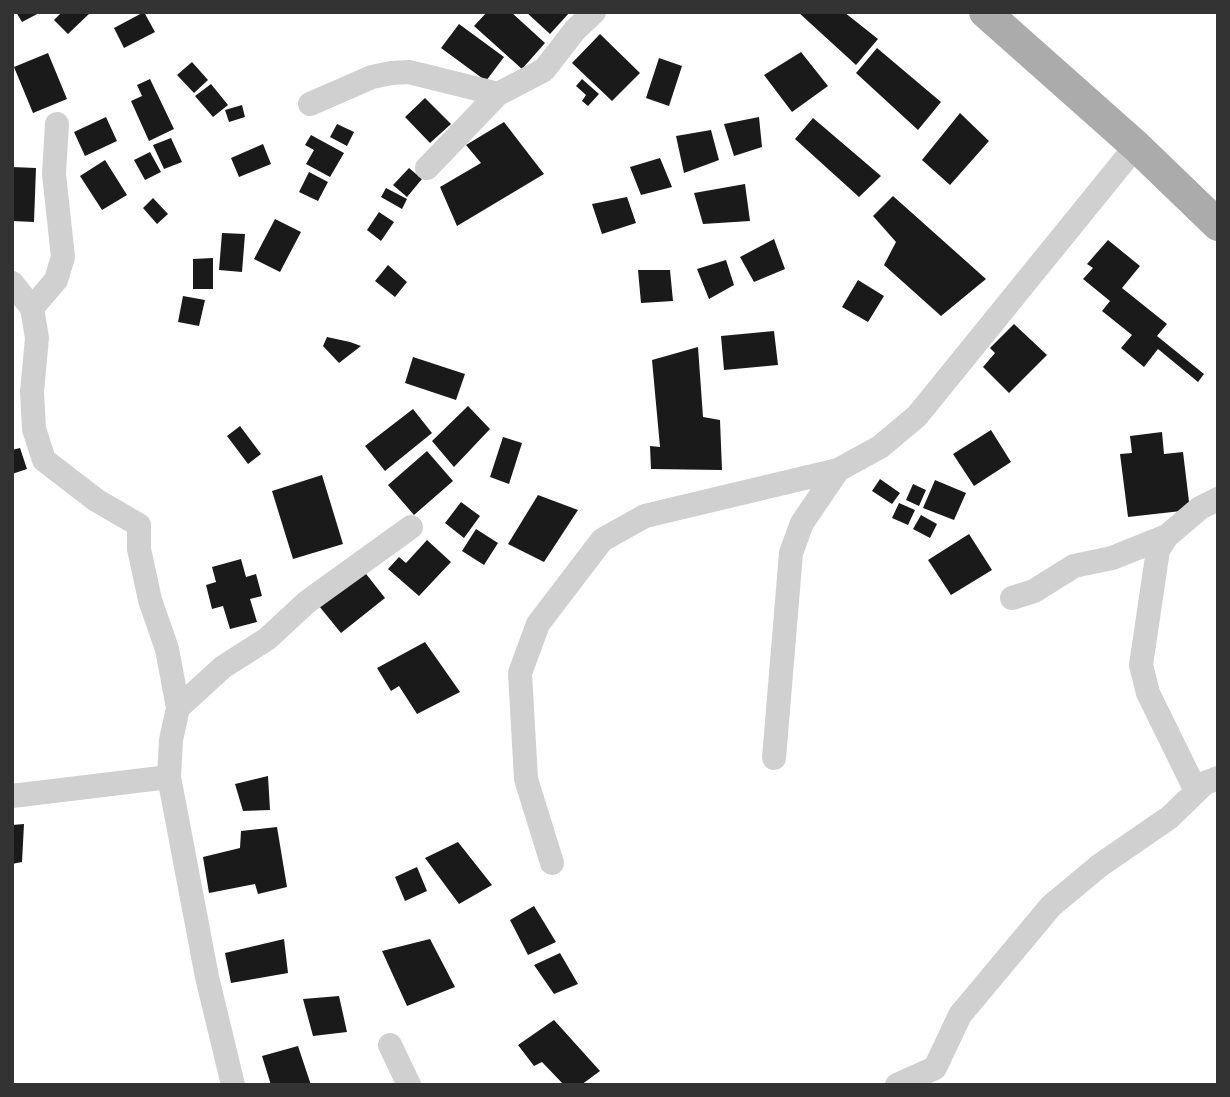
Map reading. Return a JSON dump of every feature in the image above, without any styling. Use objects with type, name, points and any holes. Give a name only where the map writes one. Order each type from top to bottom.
[{"type":"main road","points":[[985,12],[1136,146],[1218,225]]},
{"type":"street","points":[[427,168],[498,94],[544,70],[575,30],[594,12]]},
{"type":"street","points":[[310,104],[372,77],[409,72],[498,94]]},
{"type":"street","points":[[32,308],[57,280],[63,257],[54,174],[57,124]]},
{"type":"street","points":[[552,863],[526,779],[520,719],[520,673],[538,624],[602,540],[645,516],[838,470],[880,447],[917,416],[1136,146]]},
{"type":"street","points":[[12,283],[32,308],[37,338],[32,392],[34,429],[44,460],[96,500],[139,524],[139,549],[150,600],[167,649],[178,708],[171,740],[169,777],[206,977],[233,1085]]},
{"type":"street","points":[[774,758],[791,553],[802,523],[838,470]]},
{"type":"street","points":[[1012,598],[1034,591],[1074,566],[1112,558],[1167,536],[1200,508],[1218,499]]},
{"type":"street","points":[[178,708],[223,667],[267,639],[307,602],[411,527]]},
{"type":"street","points":[[1167,536],[1156,561],[1153,599],[1141,665],[1142,679],[1196,791]]},
{"type":"street","points":[[12,796],[169,777]]},
{"type":"street","points":[[897,1085],[935,1068],[960,1015],[1051,906],[1099,866],[1170,817],[1196,791],[1218,778]]},
{"type":"street","points":[[390,1045],[409,1085]]},
{"type":"building","points":[[16,12],[41,12],[22,22]]},
{"type":"building","points":[[62,12],[91,12],[68,34],[54,20]]},
{"type":"building","points":[[144,12],[155,32],[124,48],[114,28]]},
{"type":"building","points":[[487,12],[511,12],[545,43],[522,69],[474,26]]},
{"type":"building","points":[[526,12],[570,12],[550,34]]},
{"type":"building","points":[[798,12],[844,12],[878,39],[856,65]]},
{"type":"building","points":[[459,24],[504,57],[486,81],[441,48]]},
{"type":"building","points":[[600,34],[640,73],[612,101],[572,63]]},
{"type":"building","points":[[877,48],[941,102],[918,130],[856,73]]},
{"type":"building","points":[[801,52],[828,86],[792,112],[764,75]]},
{"type":"building","points":[[48,53],[67,99],[33,113],[14,67]]},
{"type":"building","points":[[659,58],[682,66],[669,106],[646,98]]},
{"type":"building","points":[[192,62],[208,80],[194,93],[177,75]]},
{"type":"building","points":[[150,79],[174,129],[149,141],[131,101],[142,96],[137,85]]},
{"type":"building","points":[[582,79],[599,94],[588,106],[582,101],[586,95],[576,86]]},
{"type":"building","points":[[211,84],[228,105],[213,117],[195,96]]},
{"type":"building","points":[[425,98],[451,124],[430,143],[405,117]]},
{"type":"building","points":[[242,105],[245,117],[229,122],[225,110]]},
{"type":"building","points":[[960,113],[989,141],[950,185],[922,160]]},
{"type":"building","points":[[106,117],[117,141],[85,156],[74,132]]},
{"type":"building","points":[[759,117],[762,147],[734,156],[724,124]]},
{"type":"building","points":[[813,118],[881,176],[859,197],[795,139]]},
{"type":"building","points":[[504,122],[544,174],[457,226],[440,187],[481,163],[466,145]]},
{"type":"building","points":[[337,124],[354,132],[347,146],[330,137]]},
{"type":"building","points":[[711,130],[719,160],[684,173],[676,136]]},
{"type":"building","points":[[311,135],[344,153],[330,177],[306,164],[314,150],[305,145]]},
{"type":"building","points":[[171,138],[182,162],[164,169],[153,145]]},
{"type":"building","points":[[263,144],[271,164],[239,177],[231,158]]},
{"type":"building","points":[[150,152],[161,172],[145,180],[134,160]]},
{"type":"building","points":[[660,158],[672,187],[641,195],[630,167]]},
{"type":"building","points":[[105,160],[127,195],[102,210],[80,176]]},
{"type":"building","points":[[12,167],[36,168],[34,222],[12,221]]},
{"type":"building","points":[[409,168],[422,179],[407,197],[393,185]]},
{"type":"building","points":[[309,172],[328,182],[318,201],[299,192]]},
{"type":"building","points":[[745,184],[750,221],[703,224],[694,193]]},
{"type":"building","points":[[386,188],[407,199],[402,209],[381,197]]},
{"type":"building","points":[[893,196],[986,279],[941,316],[884,265],[896,242],[873,216]]},
{"type":"building","points":[[627,197],[636,223],[602,234],[592,204]]},
{"type":"building","points":[[153,198],[168,214],[157,224],[143,208]]},
{"type":"building","points":[[379,212],[394,222],[381,241],[367,230]]},
{"type":"building","points":[[275,219],[301,232],[280,272],[254,259]]},
{"type":"building","points":[[222,233],[245,234],[242,272],[219,270]]},
{"type":"building","points":[[774,239],[785,269],[754,282],[740,257]]},
{"type":"building","points":[[1108,240],[1140,266],[1122,288],[1167,324],[1157,336],[1204,374],[1198,382],[1158,349],[1144,367],[1121,348],[1132,335],[1102,311],[1110,301],[1083,279],[1093,268],[1087,264]]},
{"type":"building","points":[[213,258],[213,289],[193,289],[193,259]]},
{"type":"building","points":[[726,260],[734,285],[709,299],[697,269]]},
{"type":"building","points":[[388,265],[407,282],[395,297],[375,281]]},
{"type":"building","points":[[638,270],[670,270],[673,301],[641,303]]},
{"type":"building","points":[[858,280],[884,296],[868,322],[842,307]]},
{"type":"building","points":[[183,296],[205,300],[199,326],[178,322]]},
{"type":"building","points":[[1014,324],[1047,355],[1009,393],[983,367],[995,353],[990,348]]},
{"type":"building","points":[[774,331],[778,365],[724,370],[721,336]]},
{"type":"building","points":[[327,337],[361,346],[339,363],[323,346]]},
{"type":"building","points":[[698,347],[703,417],[720,420],[722,470],[651,469],[650,446],[660,447],[652,360]]},
{"type":"building","points":[[413,357],[465,374],[456,400],[405,383]]},
{"type":"building","points":[[468,406],[490,429],[454,467],[432,441]]},
{"type":"building","points":[[413,409],[432,433],[385,471],[365,446]]},
{"type":"building","points":[[240,426],[261,454],[248,464],[227,436]]},
{"type":"building","points":[[991,430],[1011,462],[974,486],[953,454]]},
{"type":"building","points":[[1162,432],[1164,454],[1183,452],[1190,510],[1128,517],[1120,454],[1132,453],[1130,436]]},
{"type":"building","points":[[503,437],[522,443],[509,484],[490,477]]},
{"type":"building","points":[[20,448],[27,469],[12,474],[12,450]]},
{"type":"building","points":[[427,451],[453,481],[414,515],[388,485]]},
{"type":"building","points":[[322,475],[343,544],[293,559],[272,491]]},
{"type":"building","points":[[880,479],[900,493],[892,504],[872,491]]},
{"type":"building","points":[[935,480],[966,493],[954,520],[923,508]]},
{"type":"building","points":[[913,484],[926,490],[919,506],[906,500]]},
{"type":"building","points":[[538,495],[578,510],[544,562],[508,544]]},
{"type":"building","points":[[461,502],[480,516],[464,538],[445,523]]},
{"type":"building","points":[[899,503],[915,510],[908,525],[892,518]]},
{"type":"building","points":[[921,515],[937,524],[930,538],[913,529]]},
{"type":"building","points":[[476,529],[498,543],[484,565],[462,551]]},
{"type":"building","points":[[969,534],[992,570],[951,595],[928,560]]},
{"type":"building","points":[[427,540],[451,562],[419,596],[388,569],[399,557],[406,563]]},
{"type":"building","points":[[241,559],[246,577],[256,574],[262,596],[250,599],[257,622],[230,629],[223,606],[212,609],[206,585],[216,582],[212,567]]},
{"type":"building","points":[[363,570],[385,598],[341,633],[319,606]]},
{"type":"building","points":[[425,642],[460,692],[417,714],[399,686],[391,691],[377,668]]},
{"type":"building","points":[[268,776],[270,810],[243,811],[235,784]]},
{"type":"building","points":[[24,824],[22,862],[12,864],[12,825]]},
{"type":"building","points":[[277,827],[287,887],[258,894],[255,884],[209,893],[203,857],[240,848],[241,831]]},
{"type":"building","points":[[458,842],[492,885],[459,904],[425,858]]},
{"type":"building","points":[[417,867],[427,891],[405,901],[395,877]]},
{"type":"building","points":[[534,906],[556,942],[528,955],[510,920]]},
{"type":"building","points":[[284,939],[288,973],[231,983],[225,953]]},
{"type":"building","points":[[430,939],[455,987],[407,1006],[382,951]]},
{"type":"building","points":[[560,953],[578,984],[554,994],[534,965]]},
{"type":"building","points":[[339,996],[347,1032],[313,1036],[303,999]]},
{"type":"building","points":[[554,1020],[600,1071],[581,1085],[564,1085],[542,1062],[534,1066],[518,1045]]},
{"type":"building","points":[[298,1046],[311,1085],[271,1085],[262,1056]]}]
